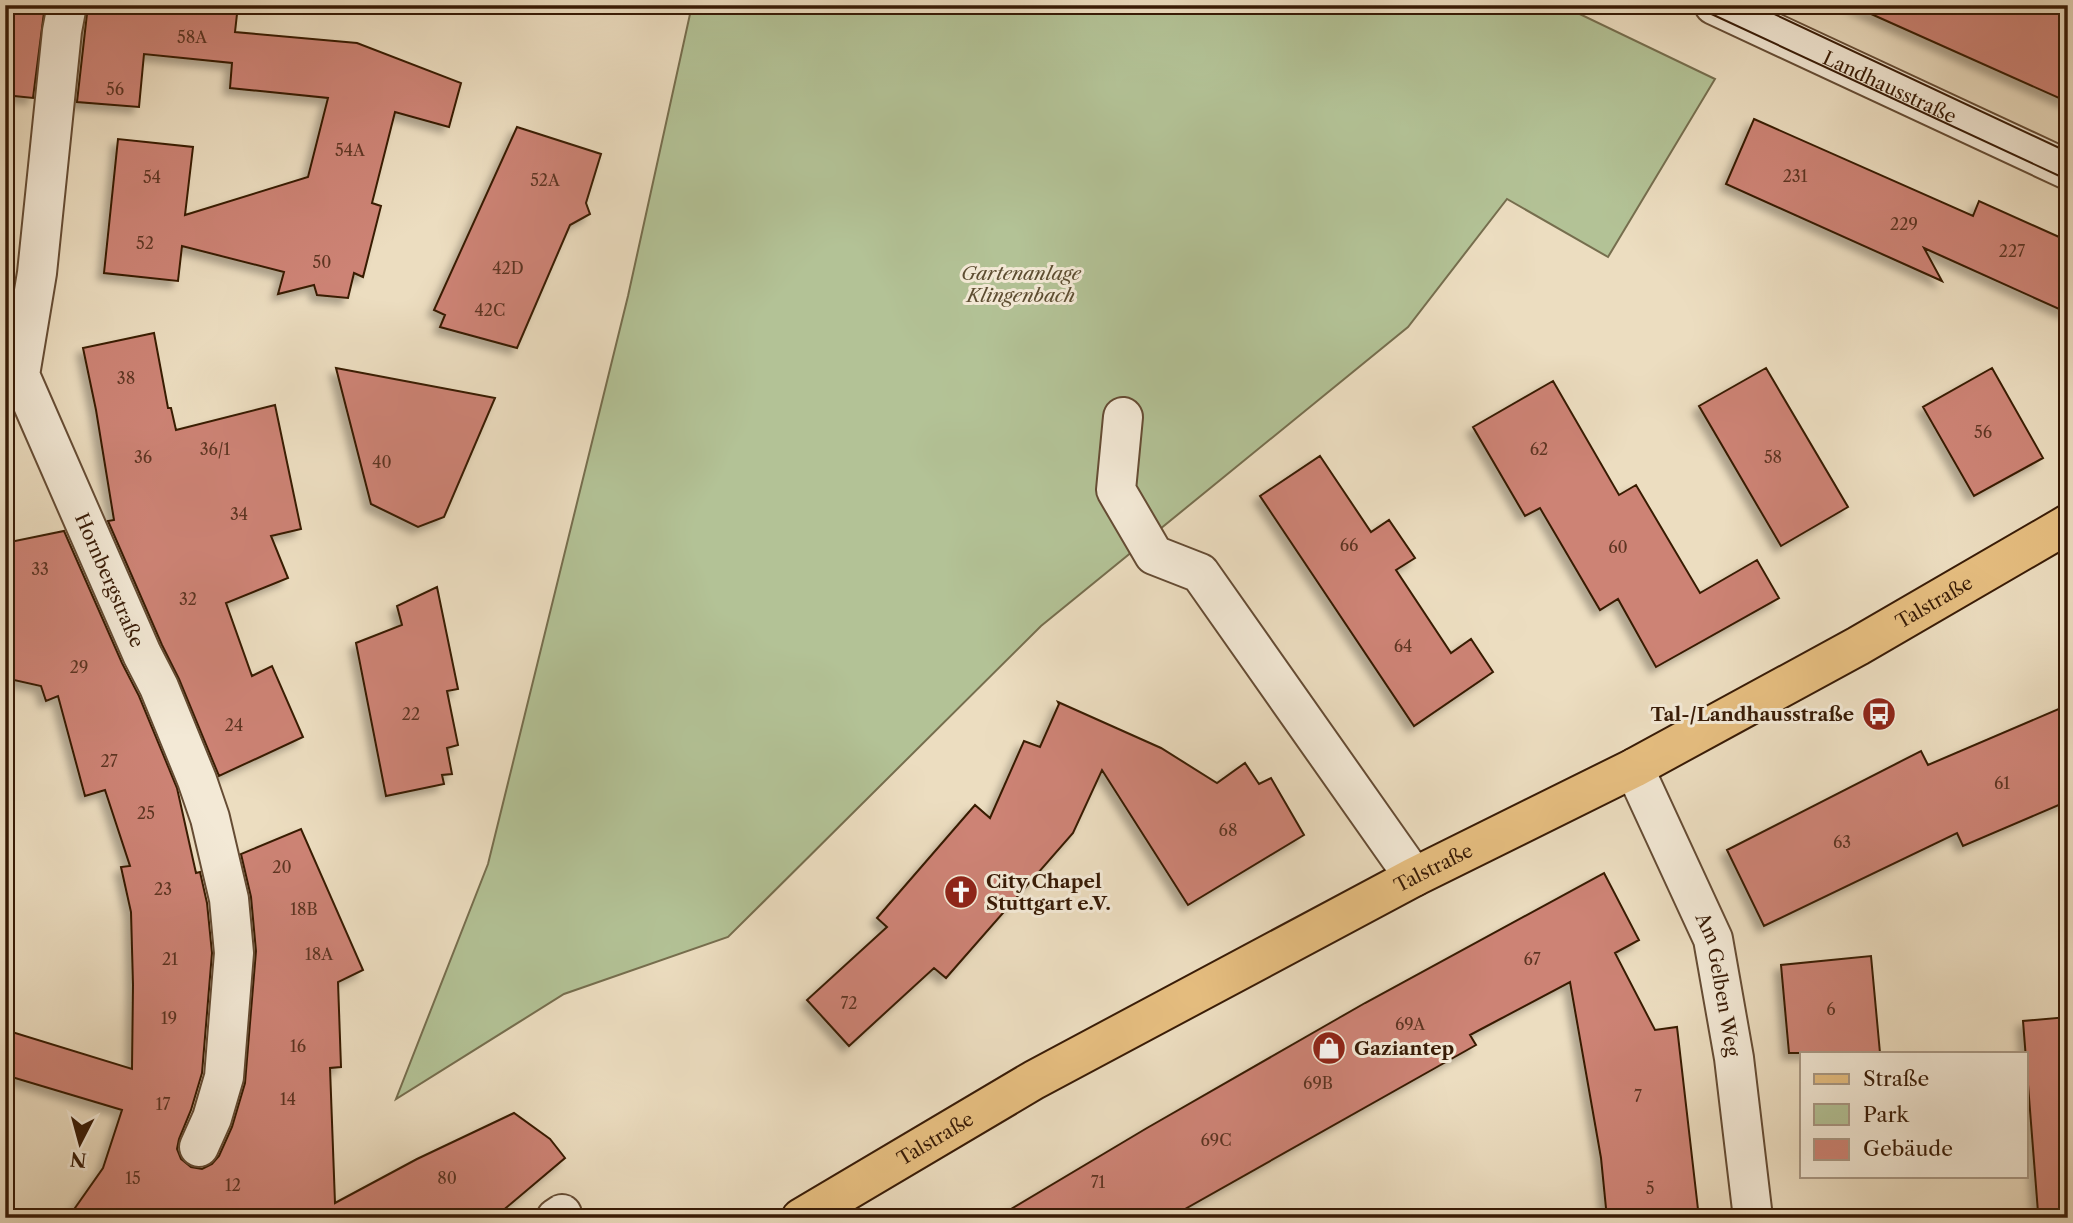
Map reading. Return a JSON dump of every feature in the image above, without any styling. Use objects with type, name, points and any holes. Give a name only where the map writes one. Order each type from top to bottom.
[{"type":"main road","name":"Talstraße","points":[[801,1218],[1034,1080],[1414,877],[1634,768],[1858,646],[2068,524]]},
{"type":"street","name":"Hornbergstraße","points":[[67,5],[37,272],[10,373],[159,687],[210,818],[229,899],[233,967],[224,1077],[200,1147]]},
{"type":"street","name":"Landhausstraße","points":[[1714,5],[2068,170]]},
{"type":"street","points":[[1123,417],[1116,490],[1154,555],[1200,573],[1414,877]]},
{"type":"street","name":"Am Gelben Weg","points":[[1634,768],[1713,939],[1734,1058],[1753,1218]]},
{"type":"green space","name":"Gartenanlage Klingenbach","points":[[692,5],[1561,5],[1715,79],[1608,257],[1507,199],[1408,327],[1041,626],[728,937],[564,994],[396,1099],[488,864],[628,296]]},
{"type":"building","points":[[5,5],[45,5],[33,98],[5,95]]},
{"type":"building","points":[[88,5],[238,5],[235,32],[357,43],[461,83],[449,127],[395,112],[372,203],[381,206],[363,277],[354,273],[348,298],[317,295],[314,285],[278,294],[284,272],[182,246],[178,281],[104,273],[118,139],[193,147],[185,215],[308,177],[328,98],[230,88],[232,63],[144,54],[139,107],[77,102]]},
{"type":"building","points":[[1851,5],[2068,5],[2068,102]]},
{"type":"building","points":[[1754,119],[1973,216],[1979,201],[2068,241],[2068,313],[1924,248],[1942,281],[1726,184]]},
{"type":"building","points":[[517,127],[601,154],[586,203],[590,214],[570,225],[517,348],[440,327],[445,315],[434,310]]},
{"type":"building","points":[[154,333],[168,408],[171,408],[176,430],[275,405],[301,529],[271,536],[288,578],[226,603],[252,676],[272,666],[303,737],[219,776],[108,521],[114,520],[83,348]]},
{"type":"building","points":[[336,368],[495,398],[444,517],[418,527],[371,504]]},
{"type":"building","points":[[1766,368],[1848,507],[1781,546],[1699,406]]},
{"type":"building","points":[[1992,368],[2043,458],[1974,496],[1923,407]]},
{"type":"building","points":[[1553,381],[1619,495],[1636,485],[1700,593],[1757,560],[1779,598],[1656,667],[1618,599],[1600,610],[1540,508],[1525,516],[1473,427]]},
{"type":"building","points":[[1320,456],[1371,532],[1389,520],[1415,558],[1396,570],[1451,653],[1471,639],[1493,672],[1414,726],[1260,496]]},
{"type":"building","points":[[64,531],[139,696],[177,788],[196,873],[200,872],[207,903],[212,953],[202,1073],[179,1139],[177,1149],[181,1159],[191,1167],[202,1169],[212,1164],[219,1156],[232,1127],[245,1083],[256,951],[251,897],[241,854],[301,829],[363,970],[338,982],[341,1067],[330,1068],[335,1203],[417,1159],[514,1113],[550,1139],[565,1158],[494,1218],[68,1218],[103,1168],[122,1110],[5,1075],[5,1054],[12,1032],[132,1069],[133,985],[131,912],[121,867],[130,866],[105,790],[85,796],[58,696],[46,701],[41,686],[5,678],[5,543]]},
{"type":"building","points":[[437,587],[458,689],[447,691],[458,745],[447,748],[452,774],[442,775],[444,784],[386,796],[356,643],[402,625],[397,606]]},
{"type":"building","points":[[1058,702],[1161,748],[1217,783],[1245,763],[1259,784],[1271,778],[1304,835],[1188,905],[1102,770],[1073,833],[946,978],[934,968],[849,1046],[807,1000],[887,927],[877,918],[975,805],[990,818],[1024,741],[1040,747]]},
{"type":"building","points":[[2068,705],[2068,801],[1963,846],[1957,833],[1764,926],[1727,850],[1921,751],[1928,765]]},
{"type":"building","points":[[1604,873],[1639,940],[1615,953],[1655,1030],[1677,1027],[1699,1218],[1607,1218],[1601,1158],[1570,982],[1470,1035],[1476,1045],[1169,1218],[996,1218],[1365,1003]]},
{"type":"building","points":[[1871,956],[1880,1052],[1789,1053],[1781,965]]},
{"type":"building","points":[[2068,1017],[2068,1211],[2038,1212],[2028,1052],[2025,1052],[2023,1021]]},
{"type":"tram line","points":[[1692,5],[2068,180]]},
{"type":"tram line","points":[[1755,5],[2068,152]]},
{"type":"place","name":"Tal-/Landhausstraße","points":[[1879,714]]},
{"type":"place","name":"City Chapel Stuttgart e.V.","points":[[961,892]]},
{"type":"place","name":"Gaziantep","points":[[1329,1048]]}]
